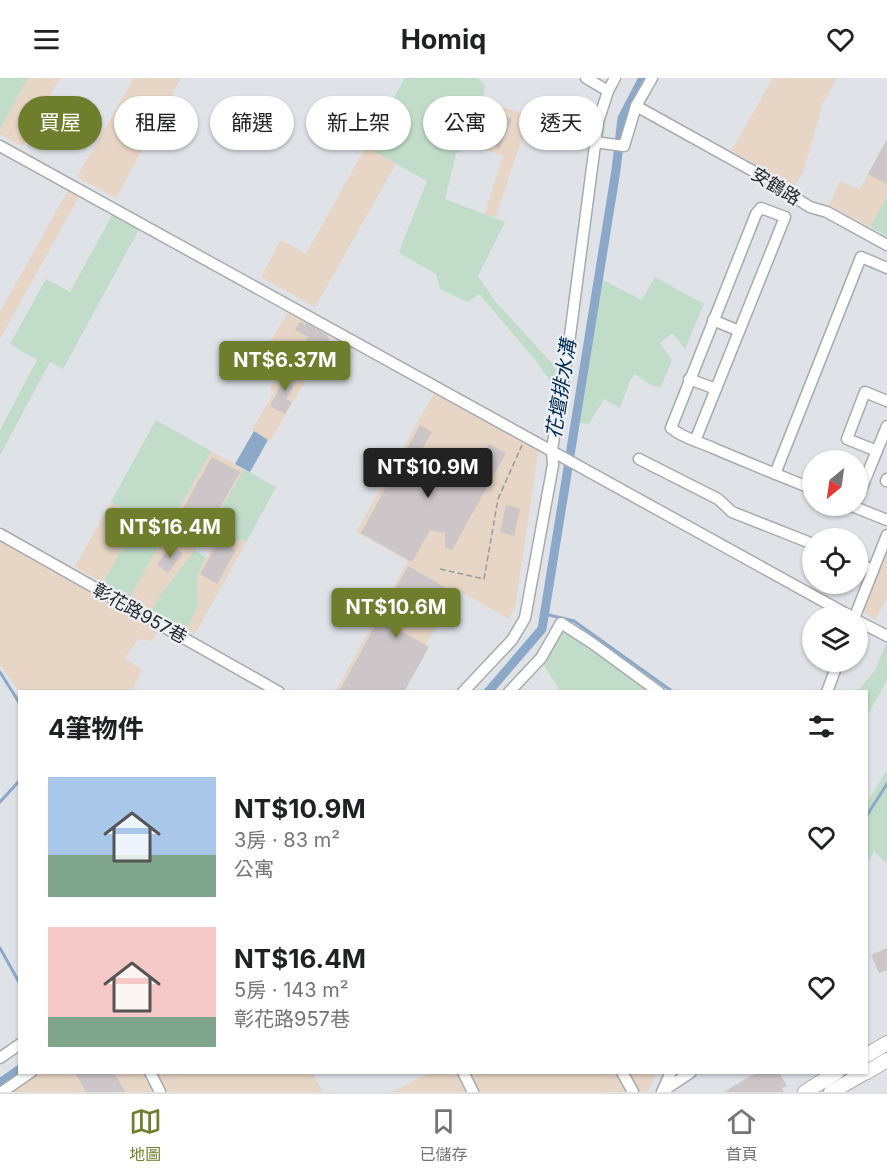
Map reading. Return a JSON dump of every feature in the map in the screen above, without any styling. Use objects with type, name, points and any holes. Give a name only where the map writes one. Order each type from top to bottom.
[{"type":"main road","points":[[868,1053],[887,1043]]},
{"type":"main road","points":[[868,1071],[887,1060]]},
{"type":"main road","points":[[805,1092],[834,1074]]},
{"type":"main road","points":[[831,1092],[862,1074]]},
{"type":"street","points":[[585,78],[608,91]]},
{"type":"street","points":[[603,106],[615,78]]},
{"type":"street","points":[[603,143],[624,146],[636,106],[652,78]]},
{"type":"street","name":"安鶴路","points":[[636,106],[780,186],[810,207],[827,212],[887,245]]},
{"type":"street","points":[[0,146],[404,370],[552,449],[832,606]]},
{"type":"street","points":[[465,690],[513,640],[525,618],[553,465],[552,449],[570,340],[594,150]]},
{"type":"street","points":[[695,441],[785,217],[761,208],[756,214],[671,428],[676,433],[695,441],[775,474],[802,485]]},
{"type":"street","points":[[775,474],[861,257],[887,268]]},
{"type":"street","points":[[713,320],[739,331]]},
{"type":"street","points":[[690,379],[716,389]]},
{"type":"street","points":[[877,451],[847,439],[865,392],[887,401]]},
{"type":"street","points":[[868,473],[887,426]]},
{"type":"street","points":[[639,459],[718,499],[732,512],[802,540]]},
{"type":"street","points":[[868,510],[887,520]]},
{"type":"street","name":"彰花路957巷","points":[[0,534],[275,690]]},
{"type":"street","points":[[859,606],[887,535]]},
{"type":"street","points":[[868,569],[873,572]]},
{"type":"street","points":[[511,690],[541,658],[561,623],[656,690]]},
{"type":"street","points":[[868,626],[887,636]]},
{"type":"street","points":[[828,690],[834,672]]},
{"type":"street","points":[[0,1058],[18,1045]]},
{"type":"street","points":[[2,1092],[28,1074]]},
{"type":"street","points":[[151,1074],[160,1092]]},
{"type":"street","points":[[464,1074],[473,1092]]},
{"type":"street","points":[[623,1074],[633,1092]]},
{"type":"street","points":[[663,1091],[670,1074]]},
{"type":"street","points":[[663,1091],[688,1074]]},
{"type":"path","points":[[440,569],[484,579],[498,499],[526,435]]},
{"type":"shaded area","points":[[28,78],[60,78],[50,96],[18,96]]},
{"type":"shaded area","points":[[134,78],[181,78],[171,96],[124,96]]},
{"type":"shaded area","points":[[773,78],[837,78],[823,103],[804,170],[795,186],[731,151]]},
{"type":"shaded area","points":[[18,96],[18,145],[0,134],[0,129]]},
{"type":"shaded area","points":[[507,108],[519,112],[519,148],[496,217],[484,215],[503,156],[487,150],[507,150]]},
{"type":"shaded area","points":[[114,113],[114,150],[142,150],[116,198],[77,177],[93,150],[102,150],[102,134]]},
{"type":"shaded area","points":[[887,139],[887,195],[870,227],[829,205],[840,181],[860,189]]},
{"type":"shaded area","points":[[364,150],[371,150],[396,164],[315,307],[261,277],[281,240],[306,254]]},
{"type":"shaded area","points":[[71,185],[82,191],[0,339],[0,312]]},
{"type":"shaded area","points":[[292,306],[335,330],[270,441],[252,430],[274,392],[270,389],[287,359],[267,347]]},
{"type":"shaded area","points":[[437,388],[539,447],[515,607],[509,619],[458,590],[400,690],[336,690],[408,561],[356,532]]},
{"type":"shaded area","points":[[211,451],[244,469],[205,537],[161,594],[152,610],[130,597]]},
{"type":"shaded area","points":[[111,502],[139,518],[103,583],[75,567]]},
{"type":"shaded area","points":[[0,536],[162,627],[151,641],[138,639],[125,658],[142,670],[132,690],[18,691],[0,664]]},
{"type":"shaded area","points":[[217,538],[247,541],[195,634],[186,629],[198,606],[197,575]]},
{"type":"shaded area","points":[[887,538],[887,598],[875,620],[868,615],[868,606],[862,606]]},
{"type":"shaded area","points":[[26,1074],[313,1074],[323,1092],[0,1092]]},
{"type":"shaded area","points":[[427,1074],[656,1074],[648,1092],[392,1092]]},
{"type":"green space","points":[[0,78],[28,78],[18,96],[0,129]]},
{"type":"green space","points":[[405,78],[478,78],[485,86],[484,96],[423,96],[423,150],[460,150],[456,154],[445,199],[505,222],[478,276],[495,301],[556,368],[553,385],[537,362],[479,294],[468,302],[440,289],[436,274],[399,251],[427,181],[371,150],[411,150],[411,96],[395,96]]},
{"type":"green space","points":[[887,195],[887,236],[870,227]]},
{"type":"green space","points":[[115,210],[142,224],[63,369],[50,362],[0,455],[0,430],[37,360],[10,344],[46,279],[70,292]]},
{"type":"green space","points":[[595,276],[642,300],[655,277],[704,304],[685,349],[672,333],[660,343],[672,360],[661,387],[652,386],[635,374],[620,408],[604,399],[589,424],[575,422]]},
{"type":"green space","points":[[156,420],[211,451],[130,597],[103,583],[139,518],[111,502]]},
{"type":"green space","points":[[244,469],[276,487],[247,541],[217,539],[214,544],[205,537]]},
{"type":"green space","points":[[195,550],[206,558],[197,575],[198,606],[186,629],[152,610],[161,594]]},
{"type":"green space","points":[[563,630],[568,630],[655,690],[559,690],[539,657]]},
{"type":"green space","points":[[887,641],[887,680],[868,714],[868,690],[859,690],[875,670]]},
{"type":"green space","points":[[887,770],[887,863],[874,852],[868,862],[868,800]]},
{"type":"water","points":[[254,431],[268,440],[250,472],[235,464]]},
{"type":"building","points":[[507,117],[512,119],[507,131]]},
{"type":"building","points":[[887,139],[887,184],[868,174]]},
{"type":"building","points":[[300,322],[327,335],[329,341],[315,366],[297,357],[308,337],[295,330]]},
{"type":"building","points":[[289,369],[300,375],[286,399],[292,402],[285,414],[270,406]]},
{"type":"building","points":[[420,425],[432,432],[421,451],[470,478],[489,444],[506,453],[452,550],[445,548],[445,533],[430,530],[412,562],[361,533]]},
{"type":"building","points":[[212,457],[240,472],[204,536],[176,521]]},
{"type":"building","points":[[506,505],[520,508],[514,536],[500,532]]},
{"type":"building","points":[[219,541],[236,550],[217,584],[200,574]]},
{"type":"building","points":[[172,545],[183,554],[168,573],[157,564]]},
{"type":"building","points":[[408,566],[453,592],[440,617],[410,601],[396,628],[429,647],[405,690],[340,690]]},
{"type":"building","points":[[887,948],[887,970],[879,973],[871,955]]},
{"type":"building","points":[[76,1074],[115,1074],[125,1092],[86,1092]]},
{"type":"building","points":[[756,1074],[780,1074],[787,1086],[782,1088],[784,1092],[724,1092]]},
{"type":"waterway","name":"花壇排水溝","points":[[490,690],[542,629],[616,170],[622,118],[643,78]]},
{"type":"waterway","points":[[545,614],[574,621],[670,690]]},
{"type":"waterway","points":[[0,672],[18,701]]},
{"type":"waterway","points":[[0,802],[18,782]]},
{"type":"waterway","points":[[868,813],[887,784]]},
{"type":"waterway","points":[[0,948],[18,980]]},
{"type":"waterway","name":"花壇排水溝","points":[[0,1083],[18,1070]]}]
